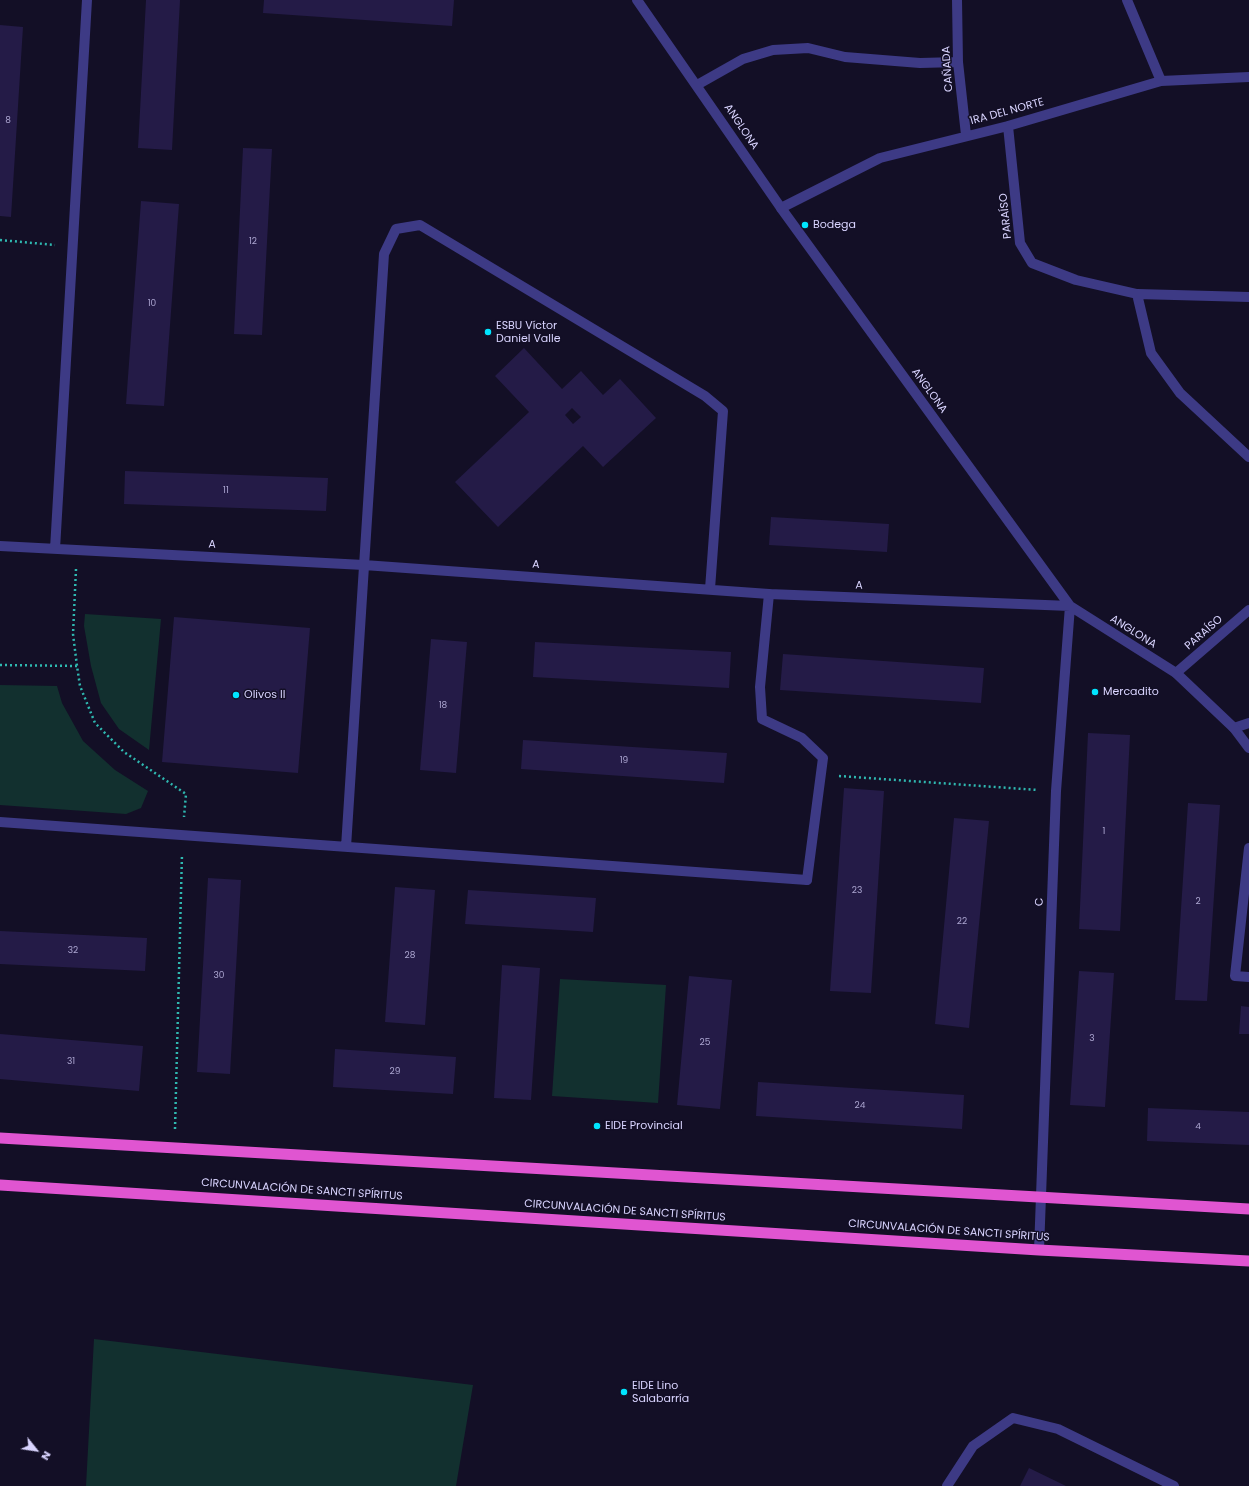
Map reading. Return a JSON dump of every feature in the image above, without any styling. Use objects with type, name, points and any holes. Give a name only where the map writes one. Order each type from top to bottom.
[{"type":"highway","points":[[0,1138],[1249,1209]]},
{"type":"highway","name":"CIRCUNVALACIÓN DE SANCTI SPÍRITUS","points":[[0,1184],[1039,1250],[1249,1261]]},
{"type":"street","points":[[55,549],[87,0]]},
{"type":"street","name":"ANGLONA","points":[[637,0],[781,208],[1070,606],[1176,674],[1234,728],[1249,748]]},
{"type":"street","name":"CAÑADA","points":[[957,0],[958,62],[966,135]]},
{"type":"street","points":[[1127,0],[1161,82]]},
{"type":"street","points":[[697,85],[743,59],[773,50],[808,48],[845,57],[920,63],[958,62]]},
{"type":"street","name":"1RA DEL NORTE","points":[[781,208],[880,158],[966,135],[1008,126],[1161,82],[1249,76]]},
{"type":"street","name":"PARAÍSO","points":[[1008,126],[1020,243],[1032,263],[1076,280],[1137,294],[1249,298]]},
{"type":"street","points":[[346,847],[384,254],[396,229],[420,225],[705,396],[723,411],[710,589]]},
{"type":"street","points":[[1137,294],[1151,353],[1180,394],[1249,457]]},
{"type":"street","name":"A","points":[[0,546],[364,565],[769,594],[1070,606]]},
{"type":"street","points":[[0,822],[807,880],[823,758],[802,738],[762,719],[760,687],[769,594]]},
{"type":"street","name":"C","points":[[1039,1250],[1056,792],[1070,606]]},
{"type":"street","name":"PARAÍSO","points":[[1176,674],[1249,610]]},
{"type":"street","points":[[1234,728],[1249,723]]},
{"type":"street","points":[[1249,848],[1235,976],[1249,978]]},
{"type":"street","points":[[948,1486],[973,1446],[1014,1418],[1058,1429],[1174,1486]]},
{"type":"path","points":[[0,240],[73,247]]},
{"type":"path","points":[[0,665],[77,666]]},
{"type":"path","points":[[821,774],[1056,792]]},
{"type":"green space","points":[[85,614],[161,619],[149,750],[119,729],[101,703],[91,666],[84,626]]},
{"type":"green space","points":[[0,685],[57,686],[62,703],[83,741],[115,770],[148,791],[141,808],[126,814],[0,805]]},
{"type":"green space","points":[[560,979],[666,985],[658,1103],[552,1096]]},
{"type":"green space","points":[[94,1339],[473,1385],[456,1486],[86,1486]]},
{"type":"building","points":[[146,0],[180,0],[172,150],[138,148]]},
{"type":"building","points":[[264,0],[454,0],[452,26],[263,13]]},
{"type":"building","points":[[0,25],[23,27],[11,217],[0,216]]},
{"type":"building","points":[[243,148],[272,149],[262,335],[234,334]]},
{"type":"building","points":[[141,201],[179,204],[164,406],[126,404]]},
{"type":"building","points":[[524,348],[562,389],[581,371],[603,395],[620,379],[656,418],[603,467],[583,446],[498,527],[455,482],[529,412],[495,376]],"holes":[[[572,408],[581,417],[573,424],[565,415]]]},
{"type":"building","points":[[125,471],[328,478],[326,511],[124,504]]},
{"type":"building","points":[[771,517],[889,524],[887,552],[769,545]]},
{"type":"building","name":"Olivos II","points":[[174,617],[310,628],[298,773],[162,762]]},
{"type":"building","points":[[431,639],[467,642],[456,773],[420,770]]},
{"type":"building","points":[[535,642],[731,652],[729,688],[533,677]]},
{"type":"building","points":[[783,654],[984,668],[981,703],[780,690]]},
{"type":"building","points":[[1088,733],[1130,735],[1120,931],[1079,929]]},
{"type":"building","points":[[523,740],[727,753],[724,783],[521,769]]},
{"type":"building","points":[[844,788],[884,791],[871,993],[830,991]]},
{"type":"building","points":[[1188,803],[1220,805],[1207,1001],[1175,1000]]},
{"type":"building","points":[[954,818],[989,821],[969,1028],[935,1024]]},
{"type":"building","points":[[208,878],[241,880],[230,1074],[197,1072]]},
{"type":"building","points":[[395,887],[435,890],[425,1025],[385,1022]]},
{"type":"building","points":[[468,890],[596,898],[593,932],[465,924]]},
{"type":"building","points":[[0,931],[147,938],[145,971],[0,964]]},
{"type":"building","points":[[502,965],[540,968],[531,1100],[494,1098]]},
{"type":"building","points":[[1079,971],[1114,973],[1105,1107],[1070,1105]]},
{"type":"building","points":[[689,976],[732,980],[720,1109],[677,1105]]},
{"type":"building","points":[[1241,1006],[1249,1007],[1249,1034],[1239,1034]]},
{"type":"building","points":[[0,1034],[143,1046],[139,1091],[0,1079]]},
{"type":"building","points":[[335,1049],[456,1057],[453,1094],[333,1087]]},
{"type":"building","points":[[758,1082],[964,1095],[962,1129],[756,1116]]},
{"type":"building","points":[[1148,1108],[1249,1112],[1249,1145],[1147,1141]]},
{"type":"building","points":[[1029,1468],[1066,1486],[1020,1486]]},
{"type":"place","name":"Bodega","points":[[805,225]]},
{"type":"place","name":"ESBU Víctor Daniel Valle","points":[[488,332]]},
{"type":"place","name":"Mercadito","points":[[1095,692]]},
{"type":"place","name":"Olivos II","points":[[236,695]]},
{"type":"place","name":"EIDE Provincial","points":[[597,1126]]},
{"type":"place","name":"EIDE Lino Salabarría","points":[[624,1392]]}]
